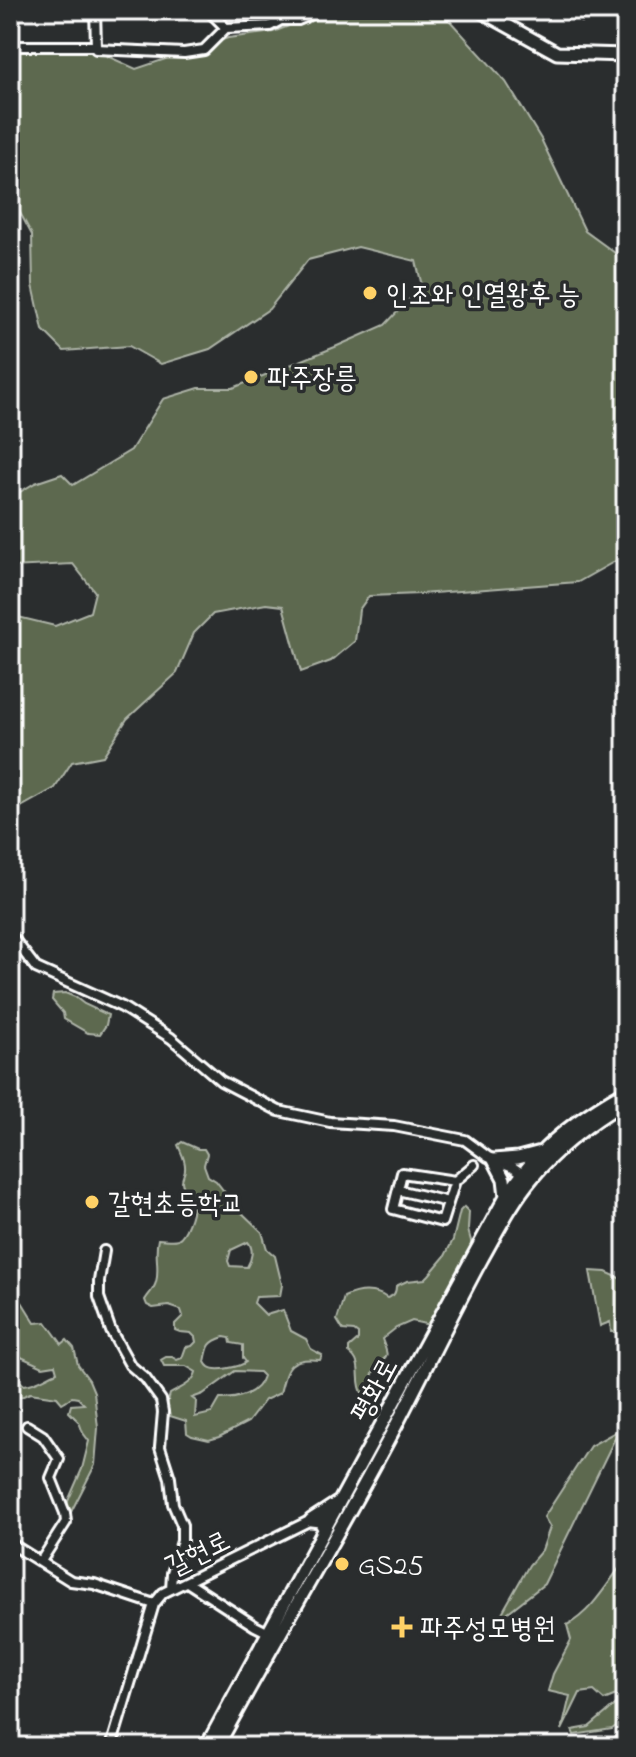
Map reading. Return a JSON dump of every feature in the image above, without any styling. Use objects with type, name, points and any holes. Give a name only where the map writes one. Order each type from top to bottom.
[{"type":"main road","points":[[479,10],[557,53],[626,55]]},
{"type":"main road","name":"평화로","points":[[206,1747],[391,1434],[542,1152],[584,1116],[626,1091]]},
{"type":"main road","name":"평화로","points":[[217,1747],[325,1530],[506,1196],[580,1132],[626,1101]]},
{"type":"main road","points":[[506,1196],[504,1179],[494,1160],[542,1152]]},
{"type":"main road","points":[[311,1520],[341,1500]]},
{"type":"main road","points":[[311,1520],[320,1521],[325,1530]]},
{"type":"street","points":[[95,10],[96,49],[184,53],[204,50],[226,28],[270,26],[281,20],[298,20],[314,10]]},
{"type":"street","points":[[208,10],[226,28]]},
{"type":"street","points":[[10,46],[96,46]]},
{"type":"street","points":[[10,934],[36,968],[122,1007],[171,1038],[221,1081],[279,1111],[330,1122],[394,1126],[465,1140],[494,1160],[527,1176]]},
{"type":"street","points":[[455,1181],[402,1173],[393,1209],[442,1222],[455,1181],[474,1165]]},
{"type":"street","points":[[398,1190],[448,1202]]},
{"type":"street","points":[[104,1251],[99,1297],[111,1331],[130,1365],[145,1378],[161,1400],[160,1447],[170,1478],[173,1504],[182,1525],[182,1541],[172,1573],[171,1589]]},
{"type":"street","points":[[27,1426],[43,1436],[59,1459],[51,1478],[66,1522],[41,1561]]},
{"type":"street","name":"갈현로","points":[[111,1747],[154,1604],[163,1593],[311,1520]]},
{"type":"street","points":[[10,1543],[71,1581],[94,1584],[154,1604]]},
{"type":"street","points":[[187,1582],[273,1635]]},
{"type":"green space","points":[[326,10],[440,10],[506,82],[541,139],[585,231],[626,261],[626,555],[578,582],[369,596],[359,610],[355,641],[331,661],[301,672],[283,606],[266,604],[213,614],[194,633],[177,673],[127,719],[103,756],[72,762],[55,788],[10,813],[10,615],[55,626],[90,612],[95,592],[73,564],[10,567],[10,498],[35,483],[62,474],[73,485],[131,450],[163,399],[199,388],[233,388],[335,347],[385,325],[422,286],[416,261],[358,247],[308,260],[269,309],[210,349],[161,364],[129,346],[64,351],[43,330],[33,285],[32,235],[10,194],[10,50],[49,44],[96,51],[136,69],[228,38],[273,32]]},
{"type":"green space","points":[[65,993],[108,1015],[100,1034],[88,1033],[64,1019],[52,1000],[53,994]]},
{"type":"green space","points":[[182,1142],[204,1149],[208,1176],[262,1232],[267,1249],[275,1256],[282,1285],[280,1296],[256,1297],[254,1303],[266,1315],[283,1310],[291,1331],[306,1339],[311,1349],[322,1355],[320,1360],[302,1360],[291,1365],[280,1393],[265,1400],[248,1422],[209,1440],[187,1433],[186,1421],[170,1416],[167,1405],[170,1394],[189,1383],[196,1372],[186,1366],[164,1366],[161,1360],[166,1357],[182,1358],[186,1347],[196,1342],[195,1337],[191,1333],[175,1330],[175,1324],[183,1316],[181,1310],[169,1306],[153,1308],[145,1300],[156,1282],[158,1239],[181,1237],[192,1213],[192,1201],[182,1184],[185,1166],[178,1145]],"holes":[[[248,1242],[252,1254],[247,1267],[230,1266],[231,1250]],[[230,1338],[231,1343],[243,1345],[246,1362],[222,1369],[208,1366],[205,1362],[208,1348],[219,1339]],[[235,1371],[259,1372],[263,1376],[252,1391],[234,1398],[220,1399],[212,1413],[195,1417],[196,1401],[192,1398],[203,1394]]]},
{"type":"green space","points":[[464,1207],[469,1212],[471,1246],[430,1325],[412,1321],[382,1339],[386,1355],[374,1370],[369,1394],[363,1394],[357,1362],[349,1353],[349,1348],[358,1340],[358,1334],[343,1330],[337,1320],[344,1297],[366,1292],[387,1298],[394,1294],[396,1286],[425,1279],[445,1256]]},
{"type":"green space","points":[[590,1271],[606,1272],[626,1281],[626,1346],[620,1332],[611,1332],[610,1322],[600,1326]]},
{"type":"green space","points":[[10,1297],[22,1302],[35,1323],[46,1322],[62,1344],[67,1340],[74,1348],[78,1365],[94,1392],[98,1428],[95,1465],[71,1512],[67,1508],[68,1501],[82,1469],[89,1441],[79,1422],[69,1412],[71,1405],[84,1404],[72,1397],[62,1403],[57,1397],[30,1393],[15,1397],[10,1371],[24,1385],[57,1372],[55,1365],[43,1367],[10,1352]]},
{"type":"green space","points":[[619,1430],[544,1584],[498,1620],[529,1565],[542,1550],[550,1527],[544,1517],[590,1446]]},
{"type":"green space","points":[[626,1559],[626,1691],[604,1700],[594,1691],[580,1693],[562,1730],[570,1696],[548,1691],[553,1674],[571,1640],[567,1625],[592,1604]]},
{"type":"green space","points":[[626,1696],[626,1719],[612,1729],[574,1735],[572,1730],[589,1727]]},
{"type":"place","name":"인조와 인열왕후 능","points":[[370,293]]},
{"type":"place","name":"파주장릉","points":[[251,377]]},
{"type":"place","name":"갈현초등학교","points":[[92,1202]]},
{"type":"place","name":"GS25","points":[[342,1564]]},
{"type":"place","name":"파주성모병원","points":[[402,1627]]}]
